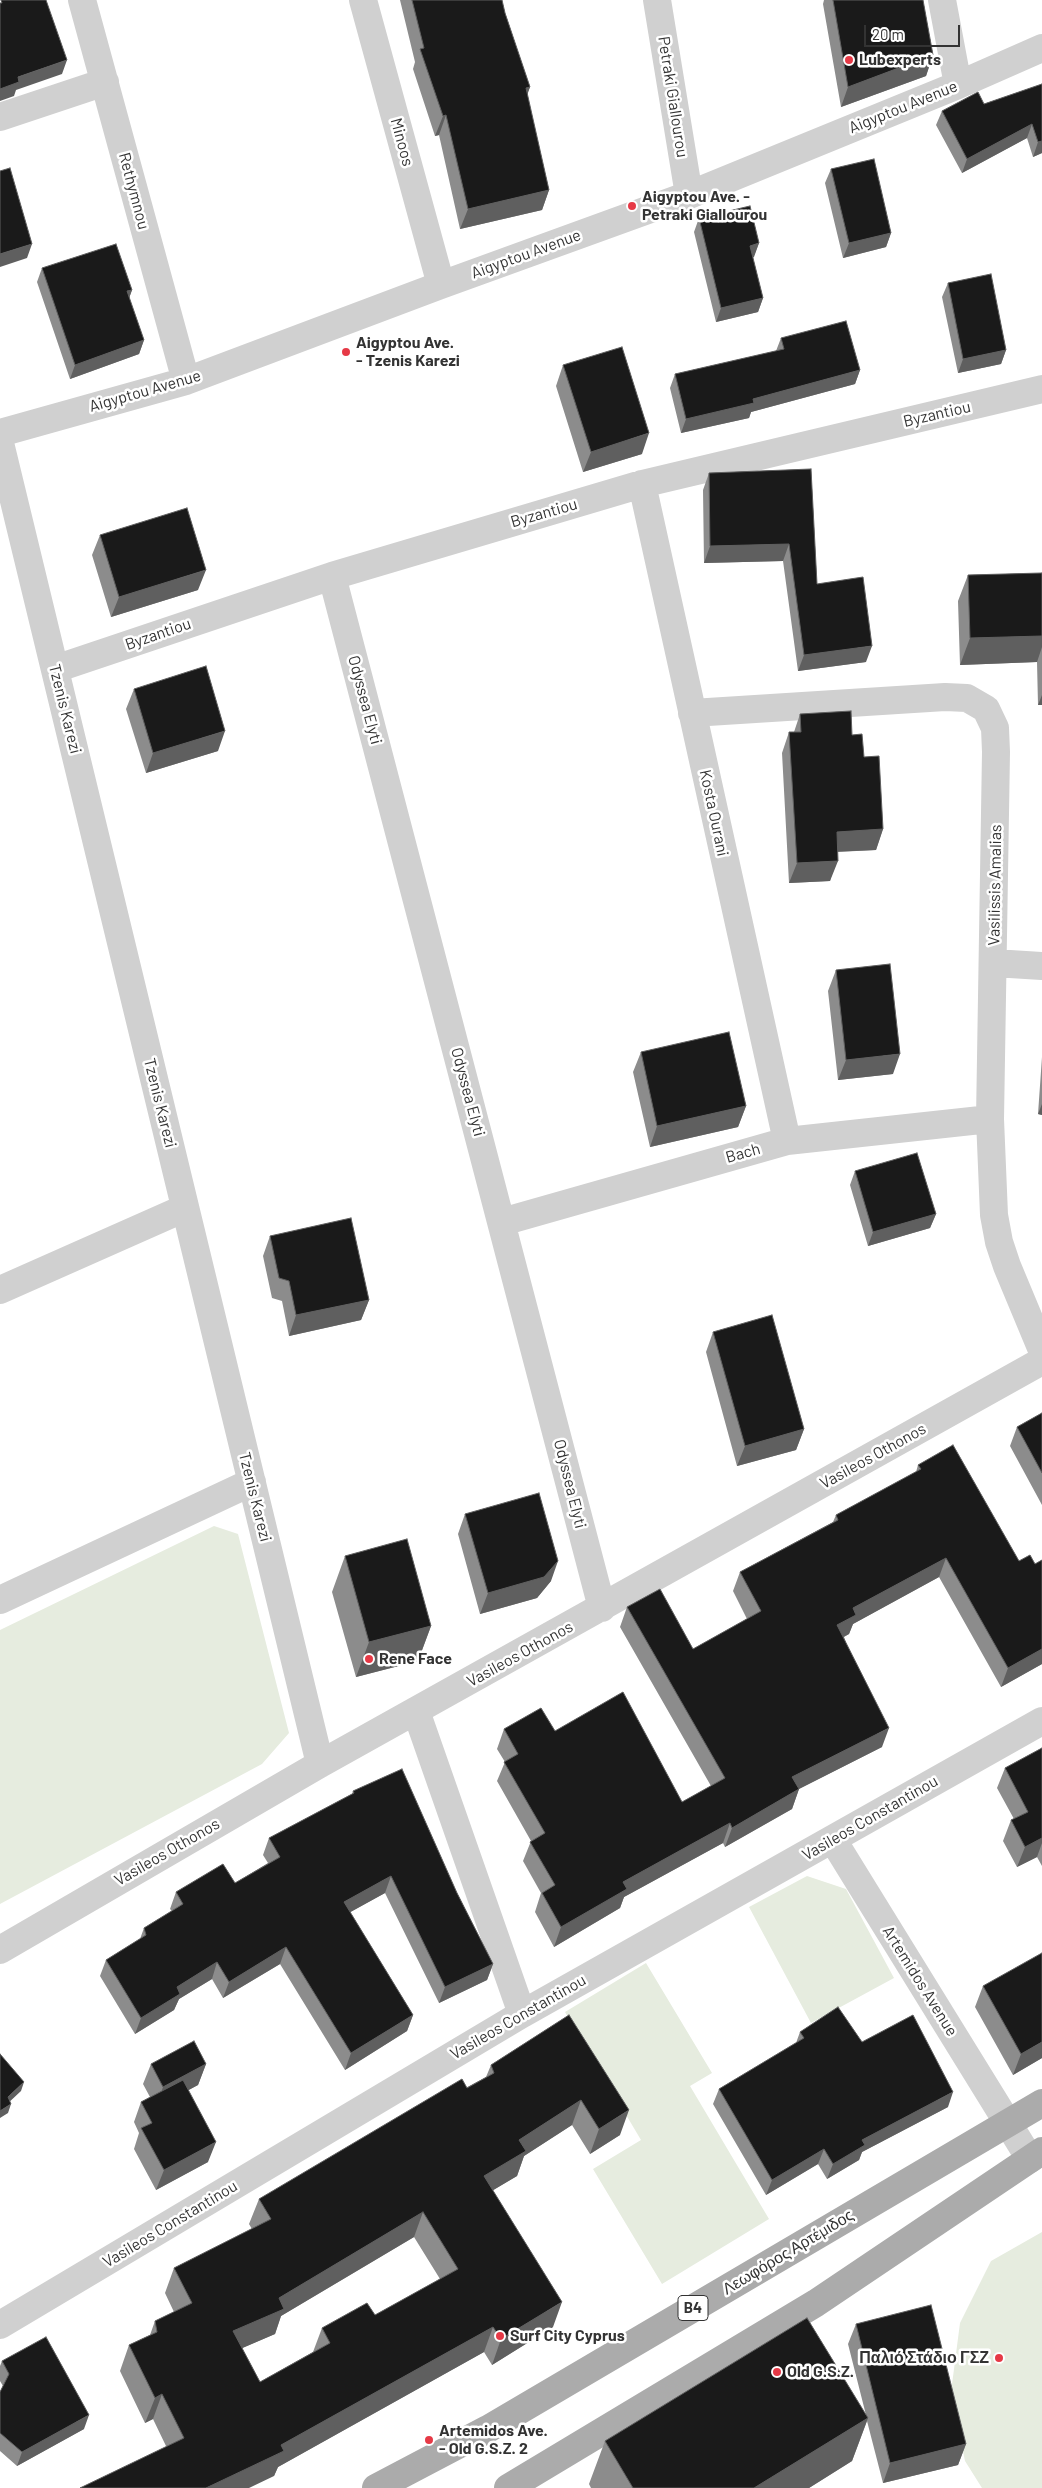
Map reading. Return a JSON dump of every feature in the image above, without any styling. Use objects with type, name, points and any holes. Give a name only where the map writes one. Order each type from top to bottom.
[{"type":"main road","name":"Λεωφόρος Αρτέμιδος","points":[[376,2488],[488,2429],[1042,2103]]},
{"type":"main road","points":[[508,2488],[816,2303],[1036,2155]]},
{"type":"street","name":"Rethymnou","points":[[82,0],[186,381]]},
{"type":"street","name":"Minoos","points":[[363,0],[440,285]]},
{"type":"street","name":"Petraki Giallourou","points":[[657,0],[689,194]]},
{"type":"street","points":[[942,0],[958,85]]},
{"type":"street","name":"Aigyptou Avenue","points":[[0,433],[186,381],[689,194],[958,85],[1042,48]]},
{"type":"street","points":[[0,117],[105,82]]},
{"type":"street","name":"Byzantiou","points":[[55,669],[332,576],[642,484],[1042,389]]},
{"type":"street","name":"Tzenis Karezi","points":[[0,442],[320,1764]]},
{"type":"street","name":"Kosta Ourani","points":[[642,484],[787,1141]]},
{"type":"street","name":"Odyssea Elyti","points":[[332,576],[602,1608]]},
{"type":"street","name":"Vasilissis Amalias","points":[[692,713],[945,697],[967,698],[986,709],[995,728],[996,752],[990,1119],[994,1215],[999,1242],[1042,1350]]},
{"type":"street","points":[[994,963],[1042,966]]},
{"type":"street","name":"Bach","points":[[502,1222],[787,1141],[990,1119]]},
{"type":"street","points":[[0,1290],[186,1208]]},
{"type":"street","name":"Vasileos Othonos","points":[[0,1950],[320,1764],[1042,1361]]},
{"type":"street","points":[[0,1600],[252,1482]]},
{"type":"street","points":[[416,1711],[522,2014]]},
{"type":"street","name":"Vasileos Constantinou","points":[[0,2325],[522,2014],[1042,1721]]},
{"type":"street","name":"Artemidos Avenue","points":[[833,1840],[1008,2122],[1036,2155]]},
{"type":"shaded area","points":[[214,1526],[238,1534],[289,1733],[262,1764],[0,1904],[0,1630]]},
{"type":"shaded area","points":[[807,1876],[846,1889],[894,1978],[811,2023],[749,1907]]},
{"type":"shaded area","points":[[646,1963],[712,2073],[690,2086],[769,2219],[662,2284],[593,2169],[641,2140],[565,2012]]},
{"type":"shaded area","name":"Παλιό Στάδιο ΓΣΖ","points":[[1042,2232],[1042,2488],[982,2488],[965,2461],[951,2392],[960,2323],[991,2261]]},
{"type":"building","points":[[1,0],[46,0],[67,60],[18,77],[19,82],[0,89]]},
{"type":"building","points":[[412,0],[502,0],[530,87],[526,88],[549,190],[468,209],[446,115],[443,116],[420,49],[424,48]]},
{"type":"building","points":[[833,0],[923,0],[933,55],[848,87]]},
{"type":"building","points":[[1042,84],[1042,141],[1038,142],[1032,124],[967,159],[942,111],[978,92],[984,104]]},
{"type":"building","points":[[874,159],[891,233],[849,243],[831,169]]},
{"type":"building","points":[[10,168],[32,244],[0,254],[0,171]]},
{"type":"building","points":[[750,206],[759,243],[750,246],[763,298],[721,308],[699,218]]},
{"type":"building","points":[[116,244],[132,290],[127,291],[144,340],[75,365],[42,268]]},
{"type":"building","points":[[991,274],[1006,350],[963,359],[948,283]]},
{"type":"building","points":[[846,321],[860,370],[753,399],[754,403],[686,419],[675,374],[784,349],[781,338]]},
{"type":"building","points":[[622,347],[649,433],[591,452],[563,365]]},
{"type":"building","points":[[811,469],[817,584],[863,577],[872,646],[804,655],[789,544],[710,546],[709,473]]},
{"type":"building","points":[[187,508],[206,570],[119,597],[100,535]]},
{"type":"building","points":[[1042,573],[1042,636],[970,638],[968,575]]},
{"type":"building","points":[[206,666],[225,731],[153,753],[134,689]]},
{"type":"building","points":[[851,711],[852,735],[862,734],[864,757],[879,756],[883,829],[837,832],[838,861],[797,863],[789,732],[801,732],[800,714]]},
{"type":"building","points":[[890,964],[900,1054],[846,1060],[836,970]]},
{"type":"building","points":[[729,1032],[746,1106],[657,1126],[641,1052]]},
{"type":"building","points":[[917,1153],[936,1214],[873,1232],[855,1171]]},
{"type":"building","points":[[351,1218],[369,1300],[296,1315],[289,1281],[279,1278],[270,1236]]},
{"type":"building","points":[[772,1315],[804,1429],[745,1446],[713,1332]]},
{"type":"building","points":[[1042,1413],[1042,1473],[1017,1427]]},
{"type":"building","points":[[953,1445],[1019,1561],[1030,1555],[1035,1564],[1042,1560],[1042,1649],[1008,1668],[946,1558],[853,1608],[856,1615],[837,1625],[889,1728],[792,1777],[799,1789],[732,1828],[730,1823],[623,1882],[627,1889],[561,1927],[542,1893],[555,1885],[530,1842],[545,1833],[504,1762],[518,1754],[504,1729],[541,1708],[555,1731],[623,1692],[682,1802],[725,1778],[627,1607],[660,1589],[693,1649],[761,1611],[740,1572],[838,1520],[836,1515],[921,1469],[918,1465]]},
{"type":"building","points":[[539,1493],[558,1561],[544,1577],[488,1593],[465,1514]]},
{"type":"building","points":[[407,1539],[431,1626],[369,1642],[345,1556]]},
{"type":"building","points":[[1042,1748],[1042,1838],[1025,1847],[1011,1820],[1028,1812],[1005,1768]]},
{"type":"building","points":[[402,1769],[457,1893],[493,1964],[445,1987],[391,1876],[344,1902],[413,2015],[351,2053],[286,1947],[229,1982],[217,1962],[177,1987],[180,1994],[141,2018],[106,1960],[146,1935],[144,1928],[183,1904],[176,1892],[223,1864],[235,1883],[280,1857],[269,1838],[354,1793],[353,1791]]},
{"type":"building","points":[[1042,1953],[1042,2042],[1021,2054],[983,1986]]},
{"type":"building","points":[[838,2007],[862,2042],[913,2015],[953,2092],[862,2140],[865,2145],[833,2164],[824,2149],[772,2180],[719,2089],[804,2038],[800,2032]]},
{"type":"building","points":[[569,2015],[629,2110],[599,2129],[581,2100],[519,2140],[526,2151],[484,2176],[562,2302],[501,2339],[493,2327],[281,2445],[284,2451],[206,2488],[80,2488],[184,2438],[162,2394],[155,2398],[129,2345],[157,2332],[155,2321],[192,2303],[174,2268],[271,2219],[259,2199],[462,2079],[467,2088],[494,2073],[491,2065]],"holes":[[[423,2212],[458,2269],[375,2315],[367,2303],[322,2328],[330,2343],[260,2382],[233,2331],[284,2309],[279,2298]]]},
{"type":"building","points":[[194,2041],[206,2064],[163,2087],[151,2064]]},
{"type":"building","points":[[0,2054],[24,2082],[8,2097],[11,2104],[0,2111]]},
{"type":"building","points":[[183,2080],[216,2142],[164,2170],[141,2128],[152,2123],[141,2102]]},
{"type":"building","points":[[931,2305],[966,2444],[890,2463],[856,2324]]},
{"type":"building","points":[[807,2318],[868,2418],[754,2488],[633,2488],[605,2441]]},
{"type":"building","points":[[46,2337],[89,2415],[22,2452],[0,2433],[0,2392],[9,2374],[2,2361]]},
{"type":"place","name":"Lubexperts","points":[[849,60]]},
{"type":"place","name":"Aigyptou Ave. - Petraki Giallourou","points":[[632,206]]},
{"type":"place","name":"Aigyptou Ave. - Tzenis Karezi","points":[[346,352]]},
{"type":"place","name":"Rene Face","points":[[369,1659]]},
{"type":"place","name":"Surf City Cyprus","points":[[500,2336]]},
{"type":"place","name":"Παλιό Στάδιο ΓΣΖ","points":[[999,2358]]},
{"type":"place","name":"Old G.S.Z.","points":[[777,2372]]},
{"type":"place","name":"Artemidos Ave. - Old G.S.Z. 2","points":[[429,2440]]}]
